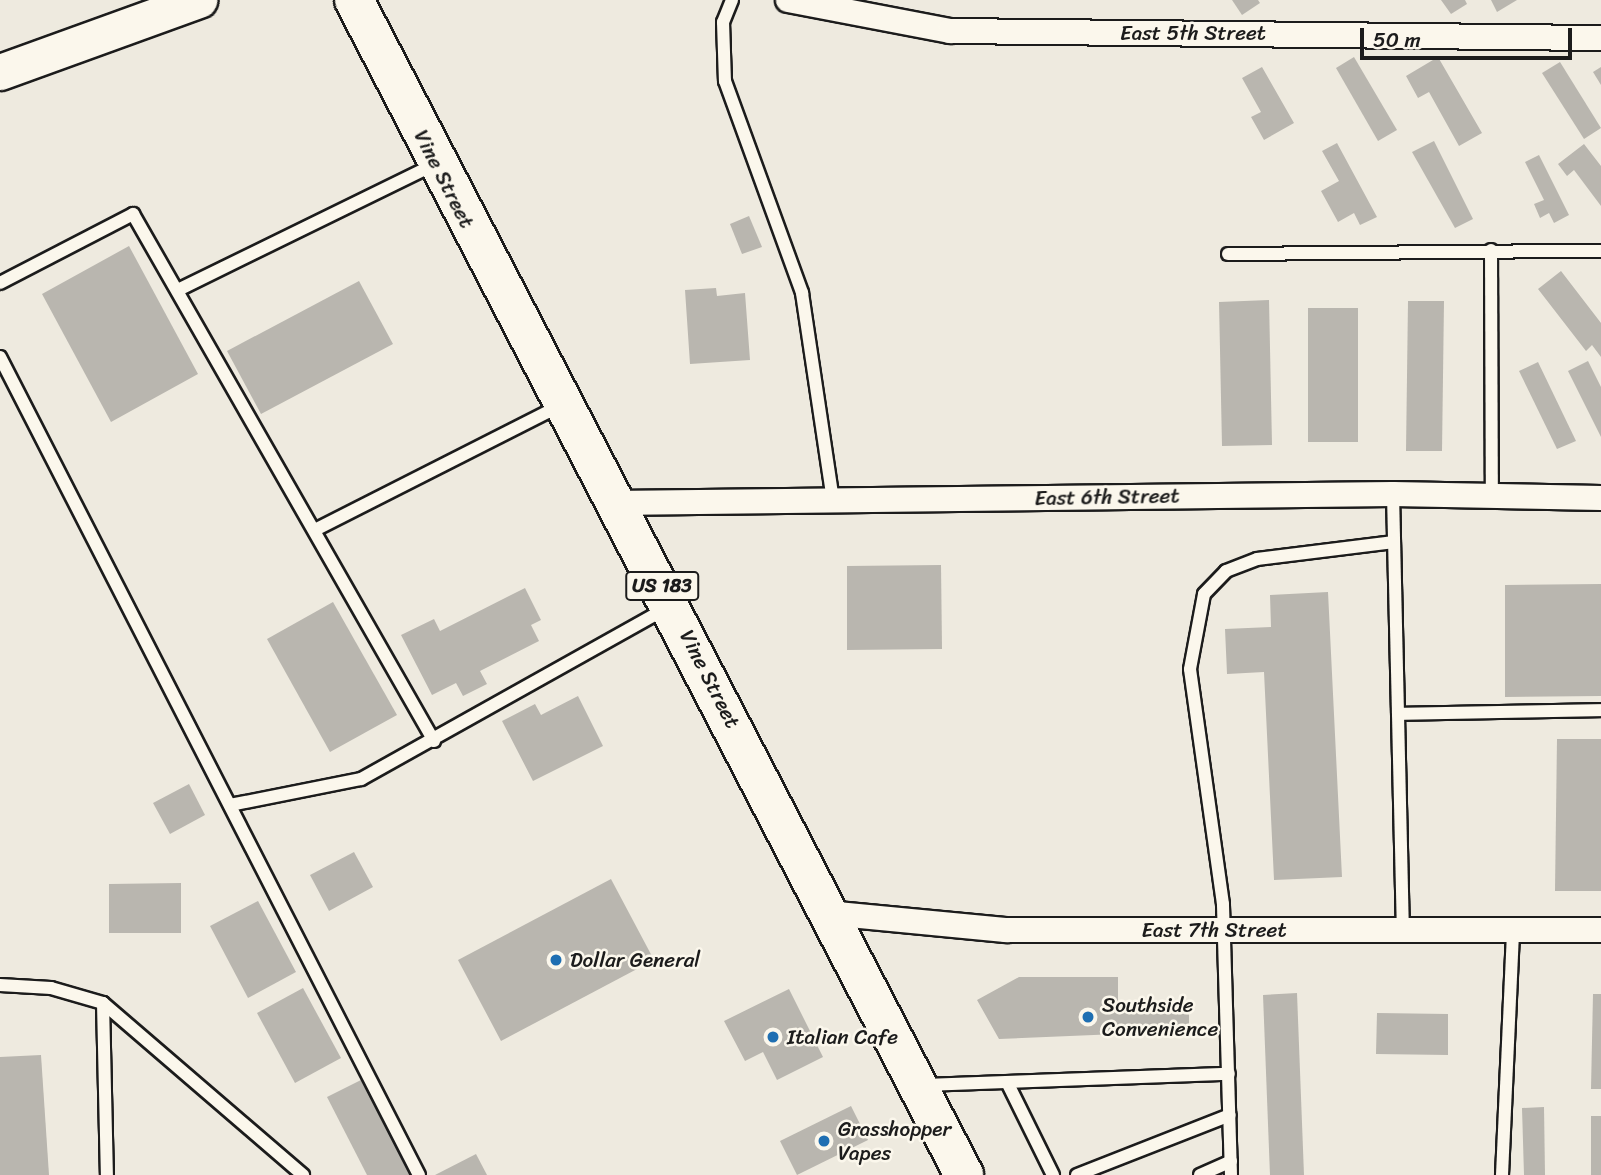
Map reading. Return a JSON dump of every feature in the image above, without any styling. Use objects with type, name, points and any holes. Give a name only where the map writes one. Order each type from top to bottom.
[{"type":"main road","points":[[0,72],[199,0]]},
{"type":"main road","name":"Vine Street","points":[[354,0],[612,503],[673,605],[828,914],[964,1175]]},
{"type":"street","name":"East 5th Street","points":[[788,0],[950,32],[1601,38]]},
{"type":"street","name":"East 6th Street","points":[[612,503],[1393,494],[1601,498]]},
{"type":"street","name":"East 7th Street","points":[[828,914],[1006,930],[1601,930]]},
{"type":"lane","points":[[732,0],[723,22],[725,81],[802,293],[833,500]]},
{"type":"lane","points":[[180,289],[436,164]]},
{"type":"lane","points":[[0,283],[133,214],[180,289],[434,741]]},
{"type":"lane","points":[[1491,250],[1492,497]]},
{"type":"lane","points":[[1228,254],[1601,251]]},
{"type":"lane","points":[[0,357],[419,1175]]},
{"type":"lane","points":[[315,530],[561,404]]},
{"type":"lane","points":[[1393,494],[1403,930]]},
{"type":"lane","points":[[1231,1175],[1223,930],[1190,669],[1204,594],[1226,571],[1257,559],[1394,542]]},
{"type":"lane","points":[[230,805],[361,779],[434,741],[583,650],[673,605]]},
{"type":"lane","points":[[1398,714],[1601,710]]},
{"type":"lane","points":[[1503,1175],[1513,930]]},
{"type":"lane","points":[[0,985],[51,988],[103,1003],[303,1175]]},
{"type":"lane","points":[[103,1003],[107,1175]]},
{"type":"lane","points":[[917,1085],[1229,1074]]},
{"type":"lane","points":[[1007,1082],[1054,1175]]},
{"type":"lane","points":[[1077,1175],[1230,1115]]},
{"type":"lane","points":[[1200,1175],[1231,1161]]},
{"type":"building","points":[[1232,0],[1258,0],[1260,3],[1242,15]]},
{"type":"building","points":[[1441,0],[1465,0],[1467,4],[1451,14]]},
{"type":"building","points":[[1491,0],[1517,0],[1497,12]]},
{"type":"building","points":[[1354,57],[1397,130],[1378,141],[1336,68]]},
{"type":"building","points":[[1438,57],[1482,133],[1459,146],[1429,92],[1418,98],[1406,76]]},
{"type":"building","points":[[1560,62],[1601,128],[1584,139],[1542,73]]},
{"type":"building","points":[[1262,67],[1294,123],[1264,140],[1251,117],[1261,112],[1242,78]]},
{"type":"building","points":[[1601,67],[1601,85],[1593,72]]},
{"type":"building","points":[[1434,141],[1473,219],[1455,228],[1412,152]]},
{"type":"building","points":[[1337,143],[1377,217],[1360,225],[1354,213],[1338,222],[1321,191],[1339,181],[1322,151]]},
{"type":"building","points":[[1584,144],[1601,166],[1601,206],[1574,170],[1567,176],[1558,164]]},
{"type":"building","points":[[1539,155],[1569,215],[1554,223],[1549,213],[1540,218],[1534,204],[1544,200],[1525,162]]},
{"type":"building","points":[[749,216],[762,247],[742,254],[730,224]]},
{"type":"building","points":[[129,246],[198,374],[111,422],[42,294]]},
{"type":"building","points":[[1561,271],[1601,323],[1601,357],[1592,345],[1586,351],[1538,289]]},
{"type":"building","points":[[359,281],[393,344],[261,414],[227,351]]},
{"type":"building","points":[[716,288],[717,296],[745,293],[750,360],[690,364],[685,290]]},
{"type":"building","points":[[1269,300],[1272,445],[1222,446],[1219,302]]},
{"type":"building","points":[[1408,301],[1444,301],[1442,451],[1406,451]]},
{"type":"building","points":[[1308,308],[1358,308],[1358,442],[1308,442]]},
{"type":"building","points":[[1588,361],[1601,387],[1601,437],[1568,371]]},
{"type":"building","points":[[1538,362],[1576,441],[1557,449],[1519,371]]},
{"type":"building","points":[[941,565],[942,649],[847,650],[847,566]]},
{"type":"building","points":[[1601,584],[1601,696],[1505,697],[1505,585]]},
{"type":"building","points":[[525,588],[541,620],[531,625],[539,641],[480,671],[487,684],[463,696],[456,683],[432,695],[401,635],[434,619],[440,631]]},
{"type":"building","points":[[1328,592],[1342,877],[1274,880],[1264,672],[1227,674],[1225,629],[1271,627],[1270,595]]},
{"type":"building","points":[[333,602],[397,715],[330,752],[267,639]]},
{"type":"building","points":[[578,696],[603,746],[533,781],[502,721],[535,704],[541,715]]},
{"type":"building","points":[[1557,739],[1601,739],[1601,891],[1555,891]]},
{"type":"building","points":[[189,784],[205,815],[170,834],[153,803]]},
{"type":"building","points":[[354,852],[373,887],[329,911],[310,875]]},
{"type":"building","name":"Dollar General","points":[[611,879],[654,960],[501,1041],[458,960]]},
{"type":"building","points":[[181,883],[181,933],[109,933],[109,884]]},
{"type":"building","points":[[258,901],[296,972],[248,998],[210,926]]},
{"type":"building","name":"Southside Convenience","points":[[1019,977],[1118,977],[1118,1002],[1189,1003],[1189,1031],[999,1039],[977,1000]]},
{"type":"building","points":[[303,988],[341,1058],[295,1083],[257,1013]]},
{"type":"building","name":"Italian Cafe","points":[[789,989],[823,1057],[777,1080],[763,1052],[745,1061],[724,1021]]},
{"type":"building","points":[[1297,993],[1304,1175],[1270,1175],[1263,995]]},
{"type":"building","points":[[1593,994],[1601,994],[1601,1089],[1591,1089]]},
{"type":"building","points":[[1377,1013],[1448,1014],[1448,1055],[1376,1054]]},
{"type":"building","points":[[41,1055],[49,1175],[0,1175],[0,1057]]},
{"type":"building","points":[[361,1080],[410,1175],[367,1175],[327,1097]]},
{"type":"building","name":"Grasshopper Vapes","points":[[851,1106],[868,1140],[797,1175],[780,1141]]},
{"type":"building","points":[[1544,1107],[1545,1175],[1524,1175],[1522,1108]]},
{"type":"building","points":[[1591,1116],[1601,1116],[1601,1175],[1591,1175]]},
{"type":"building","points":[[476,1154],[487,1175],[435,1175]]},
{"type":"place","name":"Dollar General","points":[[556,960]]},
{"type":"place","name":"Southside Convenience","points":[[1088,1017]]},
{"type":"place","name":"Italian Cafe","points":[[773,1037]]},
{"type":"place","name":"Grasshopper Vapes","points":[[824,1141]]}]
